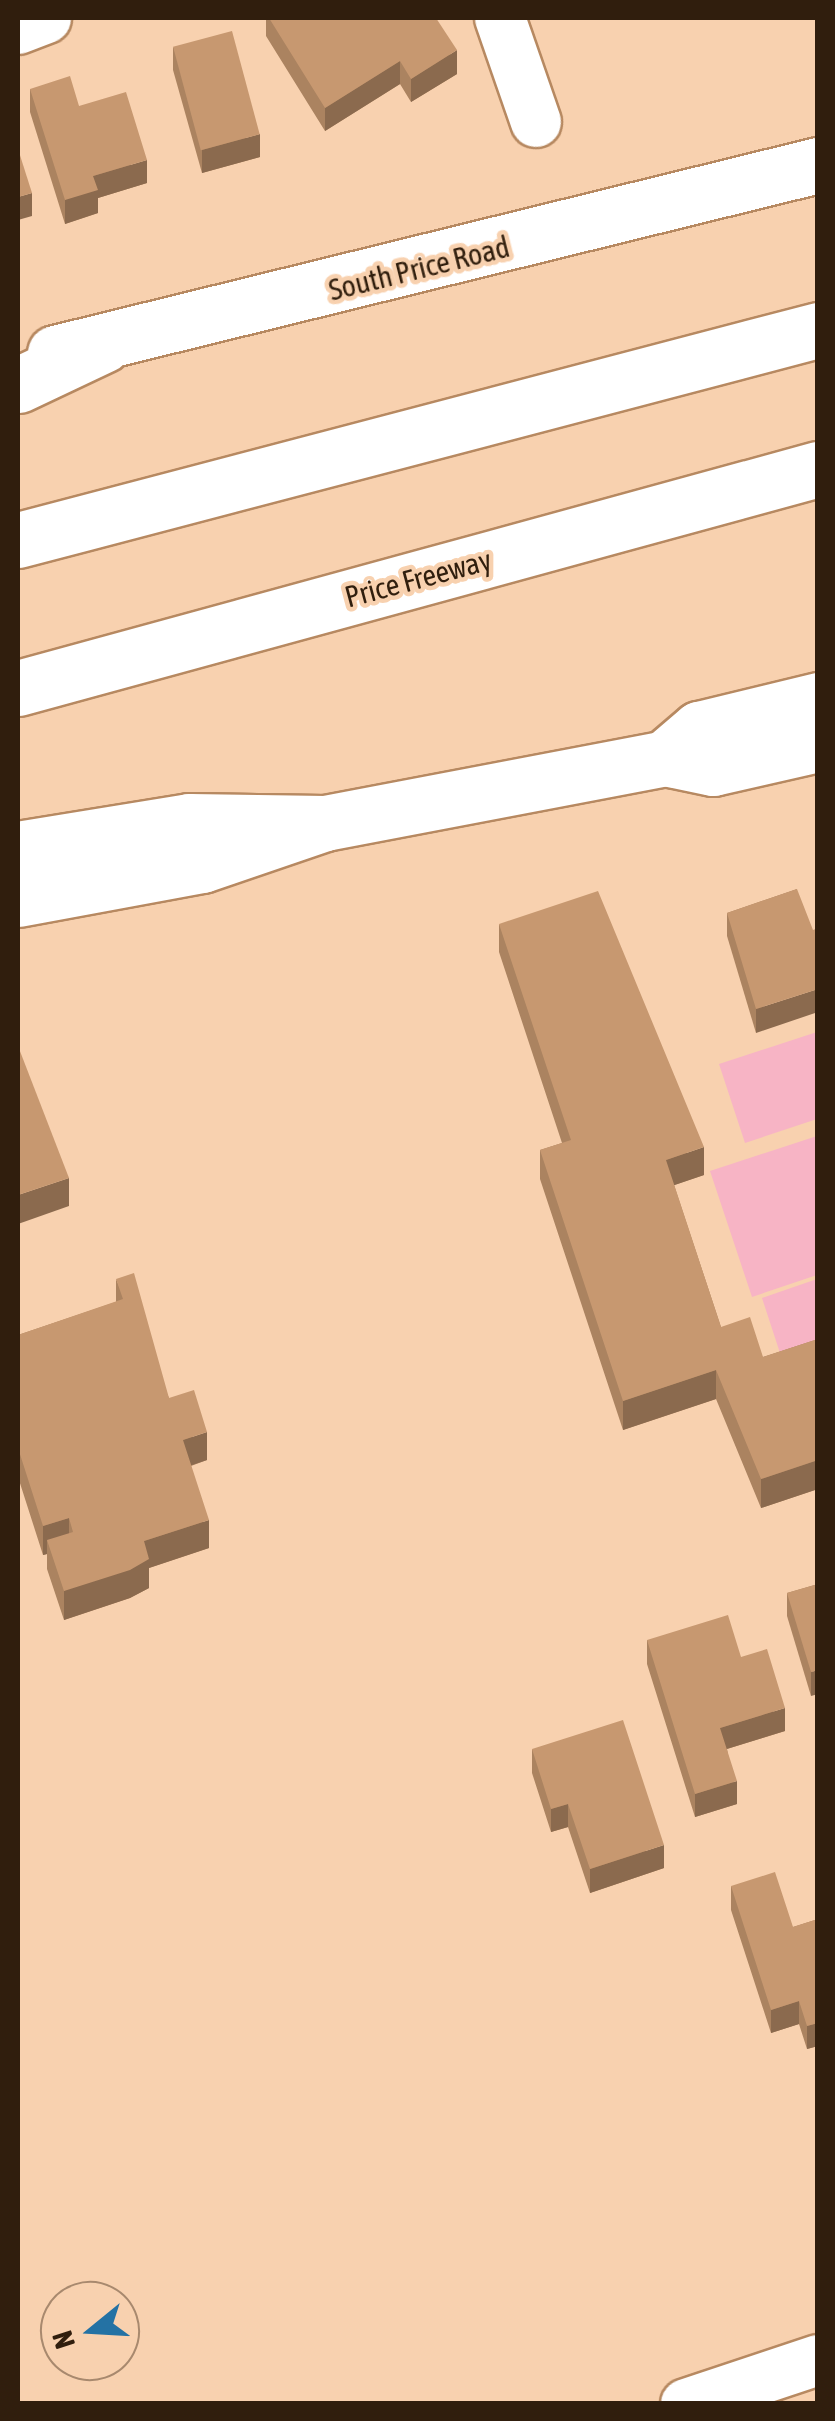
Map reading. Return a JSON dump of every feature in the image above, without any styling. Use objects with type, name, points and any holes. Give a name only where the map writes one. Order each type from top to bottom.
[{"type":"main road","name":"South Price Road","points":[[18,359],[103,345],[748,186],[818,164]]},
{"type":"main road","points":[[748,186],[818,191]]},
{"type":"main road","points":[[18,540],[818,330]]},
{"type":"main road","points":[[18,386],[103,345]]},
{"type":"main road","name":"Price Freeway","points":[[18,688],[818,469]]},
{"type":"main road","points":[[664,758],[700,729],[818,700]]},
{"type":"main road","points":[[18,900],[202,865],[325,824],[664,758],[713,768],[818,744]]},
{"type":"main road","points":[[18,849],[189,820],[325,824]]},
{"type":"street","points":[[500,18],[536,122]]},
{"type":"street","points":[[713,2399],[818,2360]]},
{"type":"shaded area","points":[[817,1032],[817,1119],[745,1143],[719,1064]]},
{"type":"shaded area","points":[[817,1136],[817,1275],[752,1297],[710,1171]]},
{"type":"shaded area","points":[[817,1279],[817,1341],[780,1353],[762,1298]]},
{"type":"building","points":[[269,18],[436,18],[457,50],[411,79],[400,61],[325,108]]},
{"type":"building","points":[[232,31],[260,134],[201,150],[173,47]]},
{"type":"building","points":[[70,76],[79,106],[126,92],[147,160],[93,176],[98,190],[65,200],[30,89]]},
{"type":"building","points":[[18,149],[32,193],[18,197]]},
{"type":"building","points":[[797,889],[813,930],[818,928],[818,989],[756,1009],[727,913]]},
{"type":"building","points":[[598,891],[704,1147],[666,1160],[721,1327],[750,1317],[763,1357],[818,1339],[818,1460],[761,1479],[716,1370],[623,1401],[540,1150],[571,1140],[499,924]]},
{"type":"building","points":[[18,1046],[69,1178],[18,1195]]},
{"type":"building","points":[[134,1273],[169,1398],[194,1390],[207,1432],[183,1440],[209,1520],[144,1541],[149,1559],[130,1570],[64,1591],[47,1540],[73,1532],[69,1518],[43,1526],[18,1448],[18,1335],[123,1299],[116,1279]]},
{"type":"building","points":[[818,1584],[818,1670],[811,1672],[787,1593]]},
{"type":"building","points":[[728,1615],[741,1657],[767,1649],[785,1708],[720,1728],[737,1781],[695,1794],[647,1640]]},
{"type":"building","points":[[623,1720],[664,1845],[590,1869],[568,1804],[551,1809],[532,1749]]},
{"type":"building","points":[[775,1872],[793,1927],[818,1919],[818,2023],[807,2026],[799,2001],[771,2010],[731,1886]]}]
